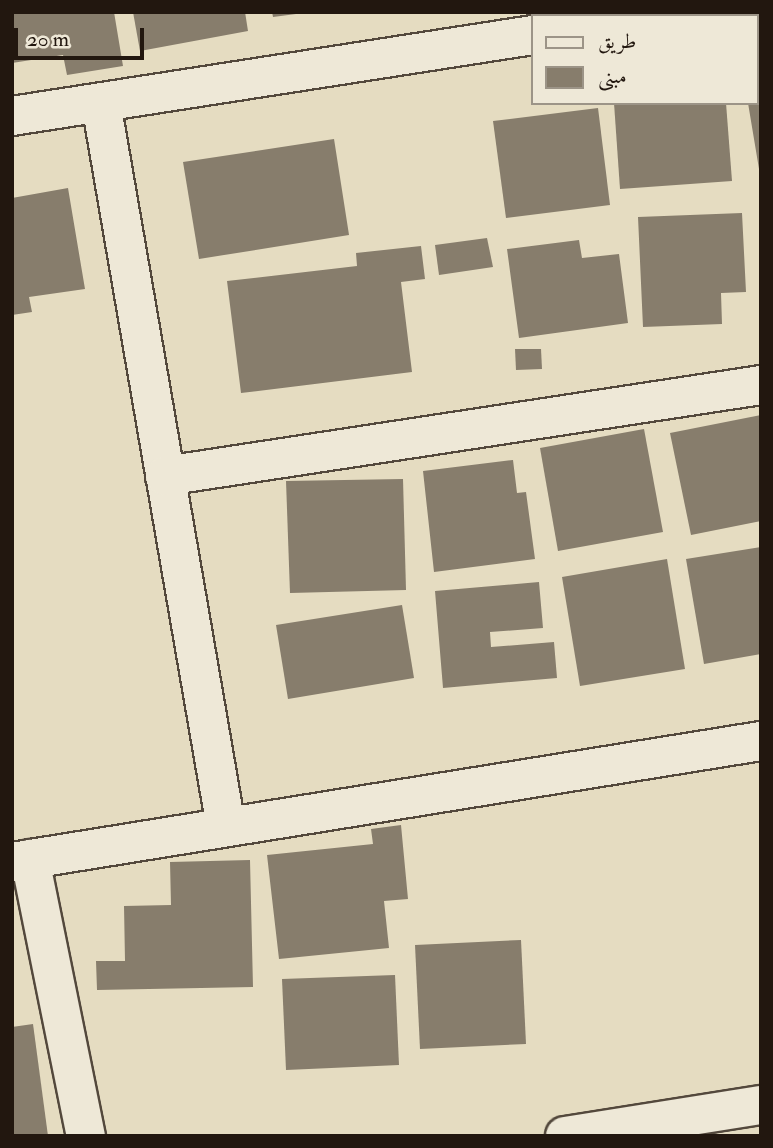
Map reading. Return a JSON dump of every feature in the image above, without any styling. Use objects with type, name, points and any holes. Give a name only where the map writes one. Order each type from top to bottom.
[{"type":"street","points":[[12,116],[532,35]]},
{"type":"street","points":[[101,103],[226,827]]},
{"type":"street","points":[[165,476],[761,385]]},
{"type":"street","points":[[86,1136],[21,860],[761,741]]},
{"type":"street","points":[[565,1136],[761,1105]]},
{"type":"building","points":[[12,12],[114,12],[123,66],[67,75],[63,55],[12,63]]},
{"type":"building","points":[[133,12],[245,12],[248,31],[140,51]]},
{"type":"building","points":[[272,12],[296,12],[296,14],[273,17]]},
{"type":"building","points":[[761,69],[761,169],[748,105],[759,105]]},
{"type":"building","points":[[614,105],[726,105],[732,181],[620,189]]},
{"type":"building","points":[[598,108],[610,205],[506,218],[493,121]]},
{"type":"building","points":[[334,139],[349,235],[199,259],[183,162]]},
{"type":"building","points":[[68,188],[85,289],[29,297],[32,312],[12,315],[12,198]]},
{"type":"building","points":[[742,213],[746,292],[721,293],[722,324],[643,327],[638,217]]},
{"type":"building","points":[[487,238],[493,267],[439,275],[435,245]]},
{"type":"building","points":[[579,240],[582,258],[619,254],[628,323],[519,338],[507,249]]},
{"type":"building","points":[[421,246],[425,279],[401,282],[412,372],[241,393],[227,281],[357,266],[356,253]]},
{"type":"building","points":[[515,349],[541,349],[542,369],[516,370]]},
{"type":"building","points":[[761,415],[761,521],[691,535],[670,433]]},
{"type":"building","points":[[644,429],[663,532],[558,551],[540,448]]},
{"type":"building","points":[[513,460],[517,493],[526,492],[535,559],[434,572],[423,471]]},
{"type":"building","points":[[403,479],[406,590],[290,593],[286,481]]},
{"type":"building","points":[[761,547],[761,654],[704,664],[686,559]]},
{"type":"building","points":[[667,559],[685,669],[580,686],[562,577]]},
{"type":"building","points":[[539,582],[543,628],[490,632],[491,647],[554,642],[557,678],[443,688],[435,591]]},
{"type":"building","points":[[402,605],[414,678],[288,699],[276,625]]},
{"type":"building","points":[[401,825],[408,899],[384,901],[389,948],[279,959],[267,855],[373,844],[371,829]]},
{"type":"building","points":[[250,860],[253,987],[97,990],[96,961],[125,961],[124,906],[171,905],[170,862]]},
{"type":"building","points":[[521,940],[526,1044],[420,1049],[415,945]]},
{"type":"building","points":[[395,975],[399,1065],[286,1070],[282,979]]},
{"type":"building","points":[[33,1024],[48,1136],[12,1136],[12,1027]]}]
